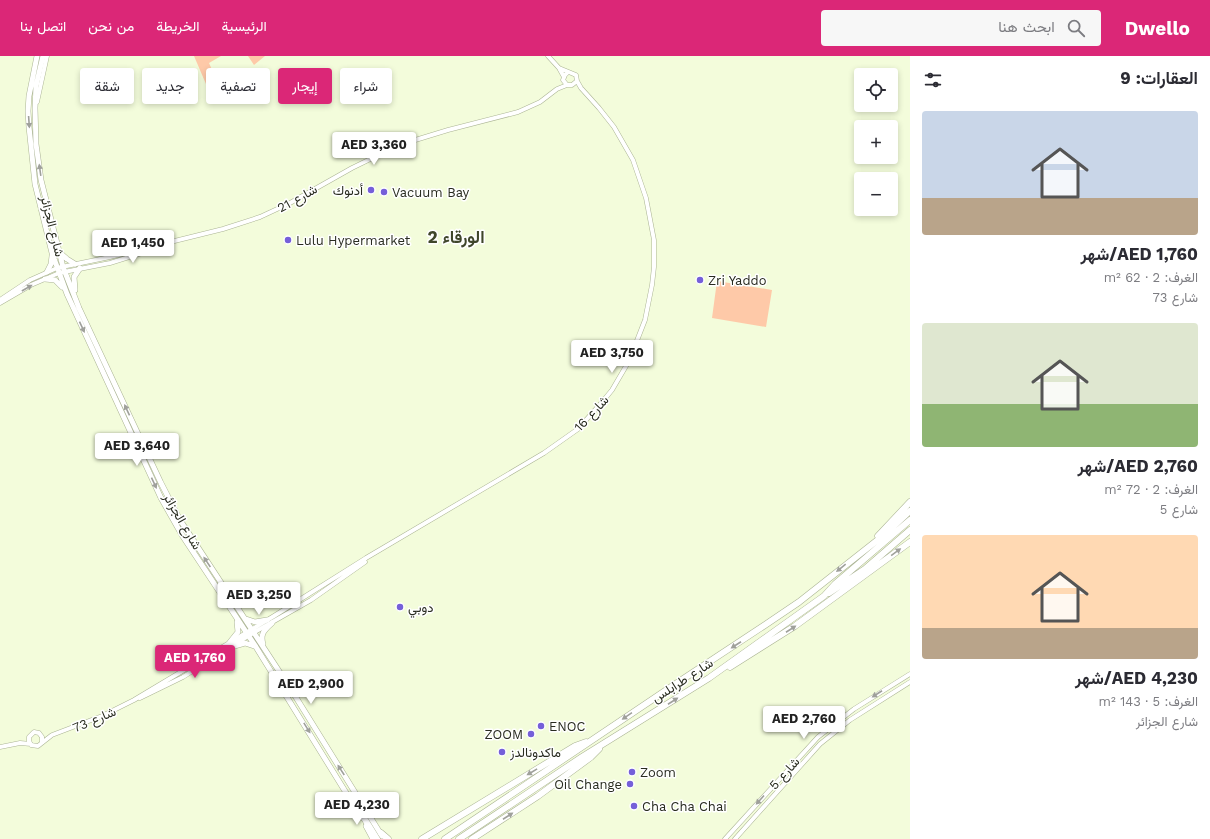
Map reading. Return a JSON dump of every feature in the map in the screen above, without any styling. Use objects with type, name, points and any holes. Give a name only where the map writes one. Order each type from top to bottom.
[{"type":"highway","points":[[871,544],[910,502]]},
{"type":"highway","name":"شارع طرابلس","points":[[445,839],[776,618],[884,535],[910,511]]},
{"type":"highway","name":"شارع طرابلس","points":[[459,839],[511,803],[604,743],[709,678],[824,596],[835,584],[910,520]]},
{"type":"highway","points":[[824,596],[865,569],[910,530]]},
{"type":"highway","points":[[709,678],[746,658],[795,626],[910,542]]},
{"type":"highway","points":[[422,839],[447,822],[457,818],[575,746],[591,741]]},
{"type":"highway","points":[[473,838],[591,758],[604,743]]},
{"type":"highway","points":[[360,813],[377,839]]},
{"type":"highway","points":[[428,839],[451,824],[457,818]]},
{"type":"highway","points":[[380,833],[388,839]]},
{"type":"main road","name":"شارع الجزائر","points":[[36,56],[29,96],[29,127],[35,184],[52,253],[74,294],[174,510],[193,542],[265,649],[384,839]]},
{"type":"main road","name":"شارع الجزائر","points":[[44,59],[36,86],[36,144],[41,180],[59,252],[61,270],[67,294],[164,504],[182,535],[256,647],[360,813],[372,839]]},
{"type":"main road","points":[[59,252],[76,264]]},
{"type":"main road","points":[[47,272],[52,261],[52,253]]},
{"type":"main road","points":[[74,294],[74,277],[80,268]]},
{"type":"main road","points":[[45,279],[57,281],[67,294]]},
{"type":"main road","points":[[230,644],[238,632],[236,618]]},
{"type":"main road","points":[[244,618],[254,622],[267,620]]},
{"type":"main road","points":[[265,649],[262,634],[264,630],[272,623]]},
{"type":"main road","points":[[230,644],[245,643],[256,647]]},
{"type":"street","points":[[44,59],[47,56]]},
{"type":"street","points":[[44,59],[50,56]]},
{"type":"street","points":[[548,56],[559,68],[567,85],[572,85],[577,81],[576,75],[572,72],[559,68]]},
{"type":"street","points":[[564,78],[568,72]]},
{"type":"street","name":"شارع 21","points":[[557,90],[564,78]]},
{"type":"street","name":"شارع 16","points":[[253,631],[267,620],[544,453],[587,420],[612,390],[634,350],[645,320],[652,285],[654,254],[650,211],[638,172],[626,147],[607,117],[577,81]]},
{"type":"street","name":"شارع 21","points":[[61,270],[76,264],[230,227],[265,215],[290,203],[352,168],[399,145],[448,130],[518,112],[567,85]]},
{"type":"street","name":"شارع 16","points":[[572,85],[583,90]]},
{"type":"street","name":"شارع 21","points":[[61,270],[110,263],[188,237]]},
{"type":"street","points":[[132,256],[142,252],[143,249]]},
{"type":"street","points":[[0,302],[24,283],[47,272],[61,270]]},
{"type":"street","points":[[0,302],[61,270]]},
{"type":"street","name":"شارع 16","points":[[247,634],[272,623],[321,594],[372,556]]},
{"type":"street","name":"شارع 73","points":[[42,742],[52,735],[102,716],[183,677],[247,634]]},
{"type":"street","name":"شارع 5","points":[[725,839],[811,743],[857,707],[910,674]]},
{"type":"street","name":"شارع 5","points":[[734,839],[813,750],[846,722],[910,682]]},
{"type":"street","points":[[846,722],[858,712],[857,707]]},
{"type":"street","points":[[0,747],[20,743],[38,746],[42,742],[42,737],[40,734],[34,732],[29,738],[20,743]]},
{"type":"street","name":"شارع 73","points":[[40,734],[52,735]]},
{"type":"street","points":[[29,738],[31,744]]},
{"type":"shaded area","points":[[194,56],[221,56],[209,63],[211,68],[206,68],[206,84]]},
{"type":"shaded area","points":[[248,56],[265,56],[254,65]]},
{"type":"shaded area","points":[[717,281],[772,290],[766,327],[712,318]]},
{"type":"place","name":"أدنوك","points":[[371,190]]},
{"type":"place","name":"Vacuum Bay","points":[[384,192]]},
{"type":"place","name":"Lulu Hypermarket","points":[[288,240]]},
{"type":"place","name":"Zri Yaddo","points":[[700,280]]},
{"type":"place","name":"دوبي","points":[[400,607]]},
{"type":"place","name":"ENOC","points":[[541,726]]},
{"type":"place","name":"ZOOM","points":[[531,734]]},
{"type":"place","name":"ماكدونالدز","points":[[502,752]]},
{"type":"place","name":"Zoom","points":[[632,772]]},
{"type":"place","name":"Oil Change","points":[[630,784]]},
{"type":"place","name":"Cha Cha Chai","points":[[634,806]]},
{"type":"district","name":"الورقاء 2","points":[[456,237]]}]
